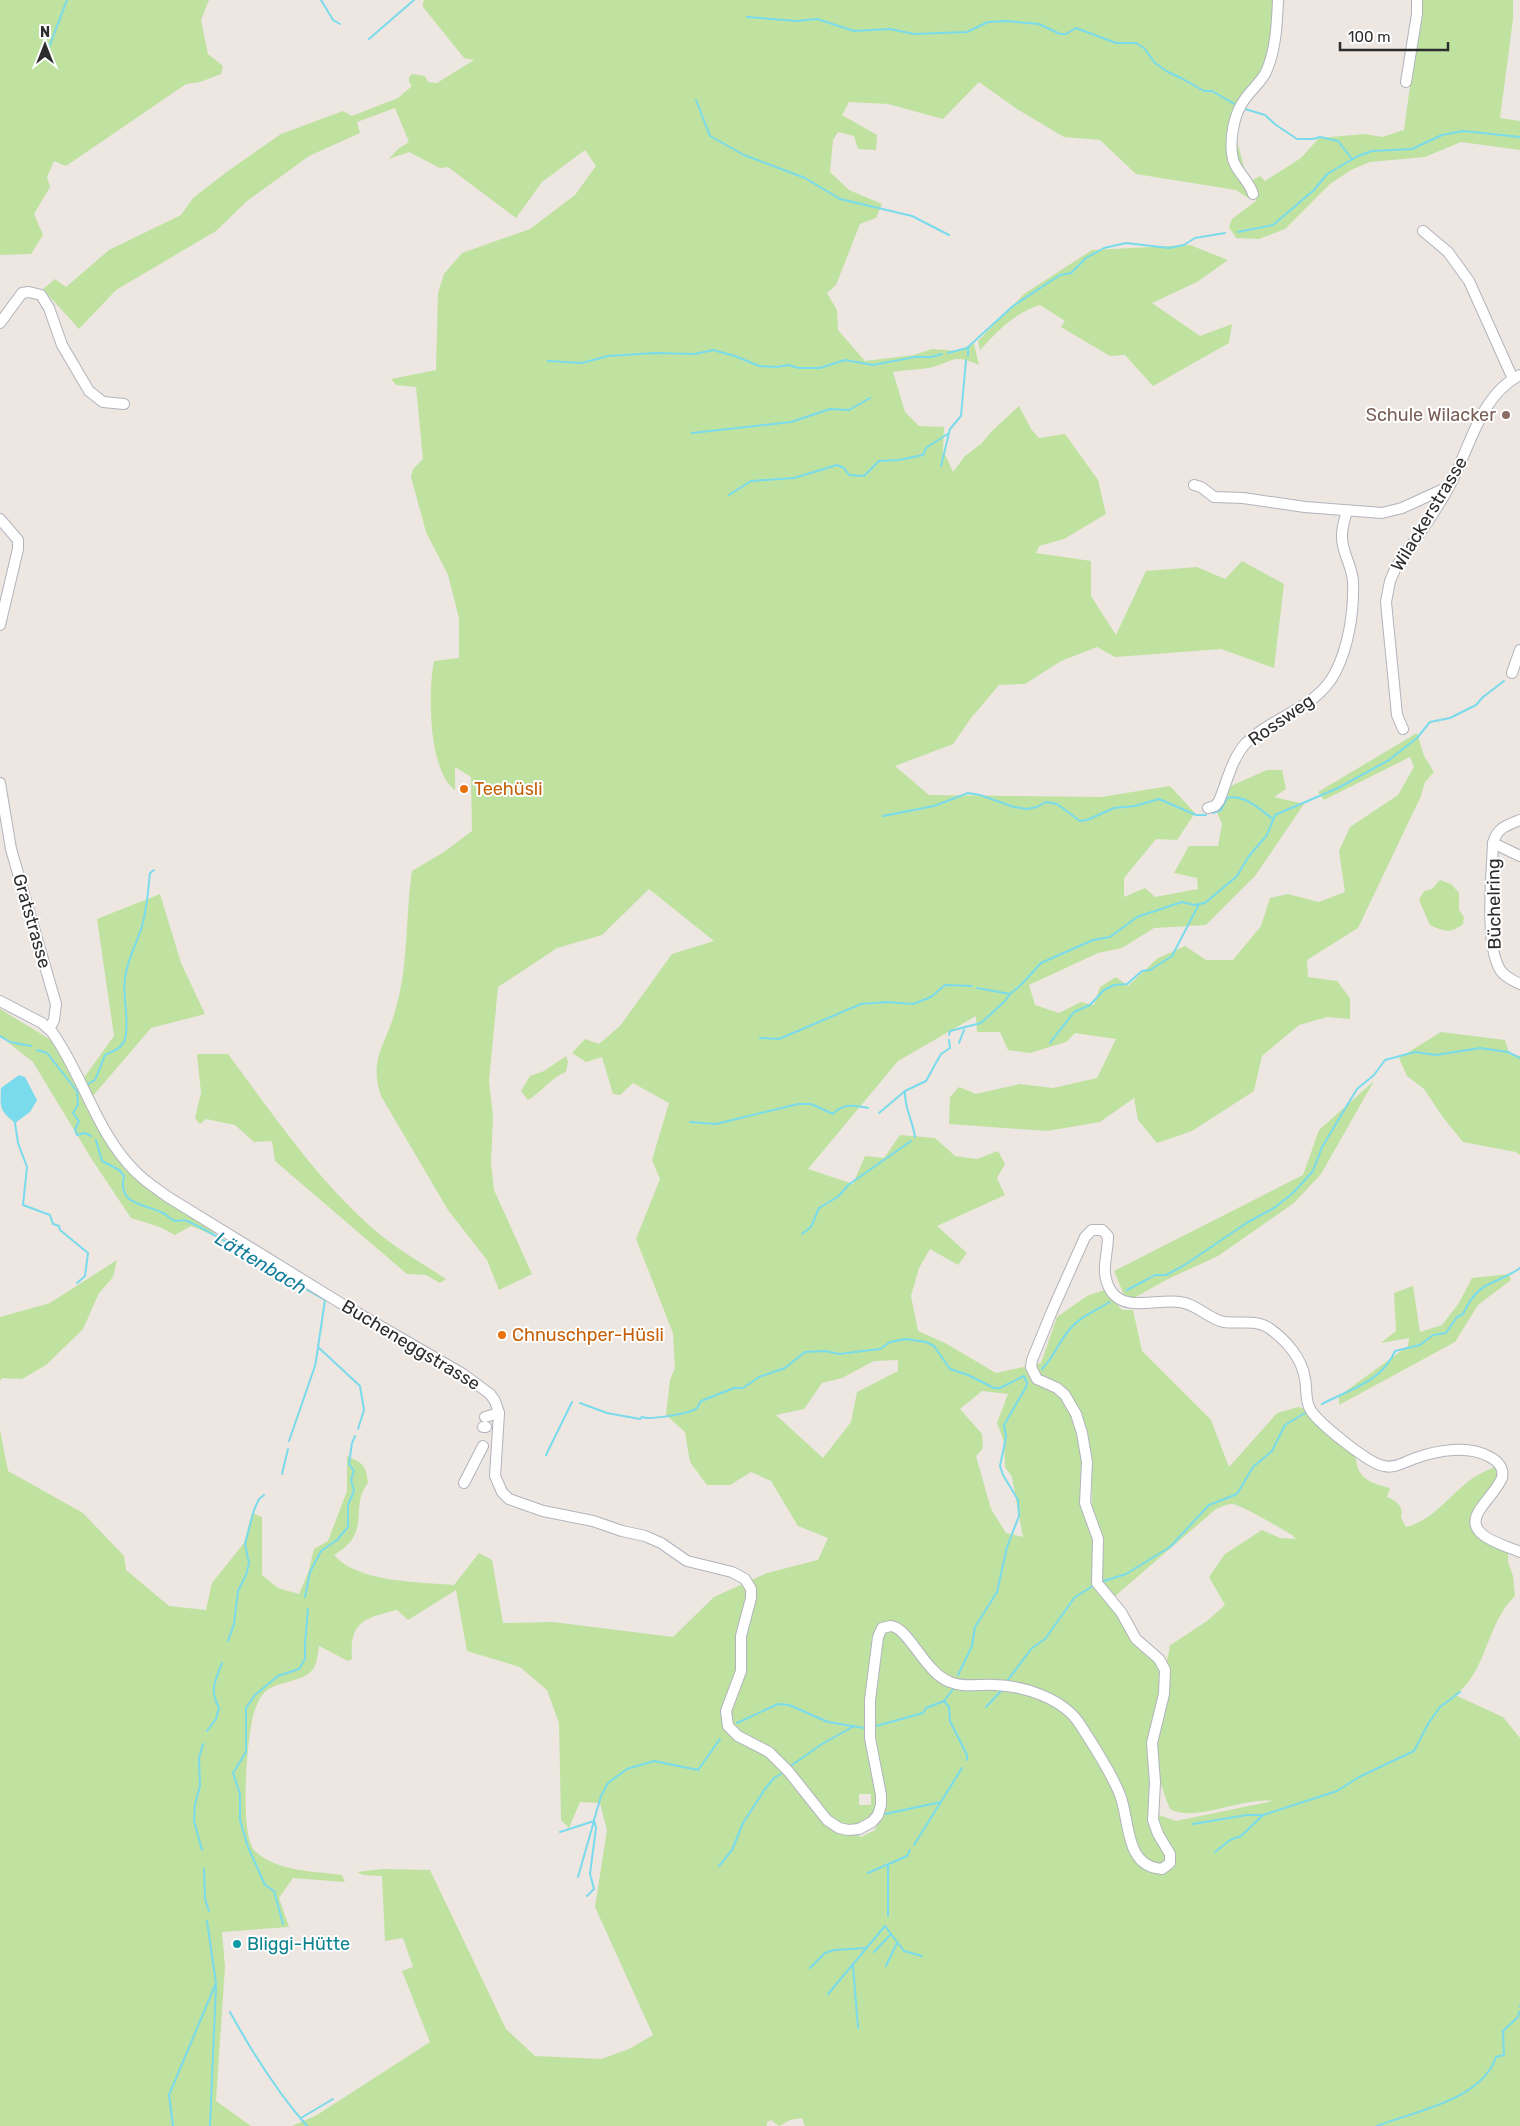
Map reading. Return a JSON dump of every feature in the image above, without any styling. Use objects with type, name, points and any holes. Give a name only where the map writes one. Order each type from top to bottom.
[{"type":"street","points":[[1253,194],[1249,182],[1238,170],[1232,156],[1232,138],[1238,109],[1264,74],[1270,61],[1278,0]]},
{"type":"street","points":[[1406,82],[1418,14],[1417,0]]},
{"type":"street","points":[[1423,231],[1448,252],[1469,281],[1516,377]]},
{"type":"street","points":[[0,323],[22,293],[36,292],[46,300],[62,345],[89,391],[103,402],[124,404]]},
{"type":"street","name":"Wilackerstrasse","points":[[1403,729],[1398,715],[1386,602],[1387,591],[1396,568],[1449,487],[1490,401],[1503,386],[1516,377]]},
{"type":"street","points":[[1194,485],[1202,487],[1214,497],[1243,498],[1347,511],[1392,512],[1449,487]]},
{"type":"street","name":"Rossweg","points":[[1208,808],[1215,806],[1219,801],[1238,753],[1247,743],[1266,727],[1309,702],[1324,688],[1335,673],[1348,635],[1351,617],[1353,581],[1351,567],[1342,538],[1347,511]]},
{"type":"street","points":[[0,520],[18,540],[18,550],[0,625]]},
{"type":"street","points":[[1512,673],[1520,650]]},
{"type":"street","name":"Gratstrasse","points":[[0,783],[11,849],[56,1004],[54,1020],[49,1028]]},
{"type":"street","name":"Büchelring","points":[[1520,820],[1498,831],[1493,843],[1492,943],[1499,969],[1508,978],[1520,984]]},
{"type":"street","name":"Büchelring","points":[[1493,843],[1520,856]]},
{"type":"street","name":"Bucheneggstrasse","points":[[0,1001],[49,1028],[56,1037],[106,1131],[121,1155],[137,1173],[168,1197],[342,1304],[479,1384],[493,1398],[499,1412]]},
{"type":"street","points":[[499,1412],[495,1470],[502,1492],[509,1499],[543,1511],[644,1536],[661,1543],[687,1561],[732,1572],[747,1581],[751,1588],[751,1598],[741,1636],[741,1671],[726,1711],[727,1728],[738,1736],[762,1747],[775,1758],[827,1820],[839,1828],[852,1830],[863,1828],[872,1822],[878,1814],[882,1802],[871,1748],[870,1713],[878,1637],[885,1627],[894,1626],[899,1629],[934,1672],[950,1682],[967,1686],[998,1685],[1011,1687],[1044,1697],[1067,1707],[1081,1726],[1120,1793],[1127,1831],[1136,1852],[1143,1860],[1155,1868],[1162,1869],[1168,1866],[1171,1857],[1155,1829],[1153,1820],[1155,1782],[1152,1748],[1164,1694],[1165,1670],[1159,1659],[1136,1639],[1121,1612],[1098,1586],[1098,1539],[1085,1503],[1087,1462],[1082,1433],[1076,1414],[1064,1395],[1055,1387],[1037,1380],[1032,1370],[1032,1360],[1054,1305],[1085,1237],[1095,1229],[1102,1230],[1108,1236],[1105,1274],[1110,1287],[1118,1297],[1125,1302],[1133,1304],[1181,1302],[1190,1304],[1216,1320],[1254,1323],[1270,1328],[1288,1345],[1300,1362],[1305,1377],[1308,1404],[1314,1415],[1373,1462],[1382,1466],[1393,1467],[1424,1455],[1455,1450],[1477,1452],[1497,1461],[1502,1471],[1502,1478],[1477,1515],[1476,1526],[1483,1536],[1520,1552]]},
{"type":"street","points":[[485,1424],[499,1412]]},
{"type":"street","points":[[464,1482],[483,1446]]},
{"type":"green space","points":[[0,0],[209,0],[201,20],[208,54],[223,66],[221,74],[200,82],[186,84],[66,166],[54,161],[47,177],[50,187],[34,214],[43,235],[31,254],[0,255]]},
{"type":"green space","points":[[425,0],[1275,0],[1275,16],[1266,68],[1236,109],[1236,137],[1250,190],[1248,198],[1236,190],[1136,174],[1100,140],[1064,137],[1017,109],[979,82],[943,119],[888,104],[849,102],[842,115],[877,135],[876,150],[858,149],[854,136],[838,132],[833,140],[830,172],[849,190],[882,204],[876,218],[860,224],[836,285],[827,293],[837,310],[838,330],[865,361],[914,355],[932,349],[957,351],[974,344],[979,365],[963,359],[957,359],[928,368],[893,372],[905,412],[919,426],[944,427],[943,450],[953,472],[965,456],[981,444],[1019,406],[1031,429],[1039,438],[1065,434],[1098,480],[1106,514],[1064,539],[1039,546],[1036,553],[1091,561],[1091,596],[1116,635],[1146,571],[1197,567],[1225,579],[1242,561],[1284,584],[1274,668],[1221,649],[1115,657],[1097,647],[1061,661],[1025,684],[999,685],[971,718],[953,744],[895,766],[929,795],[1101,797],[1170,786],[1195,813],[1177,840],[1156,839],[1124,878],[1124,897],[1145,888],[1155,897],[1198,889],[1197,878],[1174,873],[1189,846],[1218,846],[1222,824],[1217,812],[1231,786],[1267,770],[1282,770],[1286,789],[1274,797],[1304,804],[1255,876],[1206,925],[1154,928],[1122,948],[1098,953],[1029,985],[1035,1005],[1059,1013],[1081,1002],[1094,1005],[1100,987],[1116,977],[1128,986],[1158,958],[1185,946],[1206,960],[1233,960],[1261,926],[1270,898],[1288,894],[1319,902],[1345,892],[1339,851],[1350,827],[1398,795],[1414,767],[1410,757],[1324,800],[1318,792],[1417,733],[1424,756],[1434,772],[1425,782],[1421,796],[1358,928],[1307,960],[1308,977],[1337,981],[1350,998],[1350,1019],[1327,1017],[1299,1025],[1262,1056],[1254,1091],[1192,1131],[1157,1143],[1138,1120],[1134,1098],[1100,1122],[1047,1131],[949,1124],[950,1097],[959,1087],[976,1094],[1020,1084],[1053,1088],[1097,1078],[1116,1039],[1075,1033],[1066,1042],[1030,1053],[1008,1050],[1000,1032],[977,1032],[976,1016],[898,1061],[808,1169],[853,1184],[865,1156],[884,1158],[900,1135],[935,1138],[955,1156],[977,1159],[998,1151],[1005,1164],[997,1178],[1005,1195],[937,1226],[967,1253],[958,1265],[930,1249],[919,1268],[911,1296],[918,1331],[945,1343],[996,1373],[1028,1366],[1028,1373],[1033,1381],[1052,1389],[1063,1397],[1079,1432],[1083,1453],[1082,1504],[1093,1530],[1096,1543],[1094,1586],[1118,1613],[1139,1648],[1156,1663],[1159,1670],[1162,1685],[1149,1742],[1156,1814],[1176,1821],[1273,1801],[1247,1803],[1206,1812],[1181,1813],[1170,1809],[1159,1777],[1156,1746],[1160,1722],[1163,1721],[1163,1709],[1170,1679],[1167,1661],[1170,1650],[1169,1646],[1207,1621],[1225,1605],[1209,1577],[1225,1554],[1262,1530],[1280,1538],[1296,1539],[1243,1508],[1232,1504],[1226,1505],[1216,1509],[1114,1597],[1105,1588],[1100,1578],[1102,1536],[1092,1511],[1092,1456],[1083,1419],[1069,1394],[1063,1388],[1041,1378],[1035,1370],[1035,1364],[1041,1363],[1057,1317],[1087,1296],[1104,1290],[1122,1310],[1133,1310],[1142,1351],[1211,1420],[1229,1467],[1277,1413],[1298,1407],[1307,1409],[1307,1415],[1313,1421],[1355,1453],[1358,1468],[1365,1478],[1375,1484],[1390,1488],[1387,1497],[1397,1502],[1401,1507],[1401,1517],[1406,1527],[1431,1515],[1469,1481],[1496,1466],[1499,1473],[1497,1479],[1476,1507],[1471,1523],[1473,1530],[1479,1537],[1508,1551],[1508,1562],[1513,1576],[1515,1596],[1497,1621],[1478,1667],[1464,1687],[1455,1695],[1503,1717],[1520,1738],[1520,2126],[805,2126],[802,2118],[790,2120],[779,2126],[771,2120],[767,2122],[767,2126],[292,2126],[317,2115],[430,2042],[402,1971],[413,1967],[403,1938],[385,1941],[382,1876],[363,1875],[357,1872],[382,1869],[430,1870],[506,2029],[535,2056],[601,2059],[629,2049],[653,2035],[595,1907],[607,1830],[600,1803],[580,1802],[569,1828],[561,1820],[559,1723],[547,1690],[520,1667],[467,1651],[456,1590],[408,1620],[397,1610],[361,1623],[353,1636],[352,1659],[348,1661],[319,1646],[315,1666],[309,1673],[304,1677],[276,1685],[264,1693],[258,1702],[252,1721],[248,1749],[246,1809],[250,1842],[255,1851],[274,1863],[296,1869],[342,1875],[345,1882],[293,1878],[279,1898],[289,1927],[222,1932],[225,1967],[216,2101],[251,2126],[0,2126],[0,1430],[8,1471],[83,1513],[124,1556],[126,1570],[169,1606],[206,1610],[212,1583],[244,1543],[252,1513],[262,1517],[262,1575],[278,1588],[299,1594],[308,1573],[314,1549],[328,1541],[347,1491],[347,1456],[363,1466],[368,1483],[360,1501],[357,1529],[353,1538],[346,1547],[334,1555],[358,1571],[374,1576],[407,1582],[454,1585],[479,1553],[492,1560],[503,1623],[553,1622],[673,1637],[714,1597],[767,1573],[818,1560],[828,1538],[798,1526],[771,1481],[751,1472],[730,1485],[707,1485],[690,1462],[685,1432],[666,1415],[670,1380],[675,1368],[673,1333],[636,1239],[660,1179],[652,1160],[669,1103],[633,1083],[620,1095],[613,1094],[602,1057],[586,1062],[572,1053],[585,1039],[599,1044],[620,1026],[672,954],[714,941],[649,889],[602,935],[557,948],[498,987],[489,1081],[493,1116],[491,1163],[494,1190],[532,1274],[499,1290],[487,1260],[448,1210],[381,1096],[378,1084],[377,1063],[379,1054],[394,1015],[402,980],[412,871],[444,852],[472,831],[471,777],[455,767],[455,790],[446,780],[439,766],[432,730],[431,691],[434,661],[459,658],[459,618],[448,575],[426,532],[411,477],[413,469],[423,459],[416,387],[396,385],[391,379],[436,370],[438,293],[444,274],[462,253],[530,229],[575,195],[596,166],[585,150],[542,182],[516,218],[448,167],[440,168],[409,152],[389,159],[398,149],[409,142],[395,108],[357,122],[360,133],[309,156],[247,201],[216,231],[116,290],[79,329],[43,289],[55,279],[66,287],[109,250],[181,215],[193,198],[281,134],[343,111],[352,116],[398,98],[412,86],[409,82],[409,77],[412,74],[425,76],[428,82],[437,83],[474,60],[464,58],[423,7]],"holes":[[[898,1360],[898,1371],[857,1392],[851,1422],[823,1458],[776,1415],[804,1409],[822,1383],[842,1378],[874,1361]],[[982,1391],[1008,1394],[997,1423],[1004,1442],[1005,1467],[1012,1477],[1023,1537],[1006,1533],[991,1509],[976,1456],[983,1448],[982,1434],[960,1409]],[[859,1794],[871,1794],[871,1805],[859,1805]],[[878,1795],[885,1795],[886,1804],[875,1830],[861,1837],[841,1834],[830,1829],[805,1801],[810,1796],[831,1819],[847,1827],[861,1825],[867,1821],[875,1810]]]},
{"type":"green space","points":[[1419,0],[1513,0],[1513,19],[1500,118],[1520,121],[1520,150],[1461,142],[1425,157],[1370,162],[1351,170],[1330,184],[1285,229],[1259,239],[1236,238],[1229,227],[1232,219],[1256,201],[1251,181],[1260,176],[1265,181],[1301,158],[1319,138],[1365,134],[1382,137],[1404,130],[1420,13]]},
{"type":"green space","points":[[1190,245],[1228,260],[1197,282],[1152,303],[1200,336],[1232,324],[1229,343],[1153,386],[1125,355],[1110,356],[1061,327],[1065,321],[1040,305],[1014,318],[980,350],[978,341],[1024,294],[1092,250]]},
{"type":"green space","points":[[1440,880],[1451,884],[1459,893],[1459,910],[1464,917],[1463,924],[1455,929],[1443,930],[1430,925],[1419,900],[1424,891],[1432,889]]},
{"type":"green space","points":[[160,894],[181,963],[205,1014],[151,1028],[86,1104],[131,1173],[216,1232],[213,1235],[191,1226],[175,1235],[160,1227],[131,1218],[91,1158],[33,1062],[0,1036],[0,1009],[56,1043],[78,1086],[114,1036],[97,919]]},
{"type":"green space","points":[[1441,1032],[1505,1040],[1510,1055],[1520,1056],[1520,1155],[1516,1152],[1463,1142],[1442,1116],[1424,1089],[1407,1076],[1399,1058]]},
{"type":"green space","points":[[197,1054],[228,1054],[282,1127],[339,1196],[383,1237],[446,1279],[440,1283],[426,1275],[407,1274],[275,1161],[272,1141],[254,1142],[235,1125],[206,1119],[200,1124],[195,1118],[201,1093]]},
{"type":"green space","points":[[566,1056],[568,1062],[566,1072],[555,1078],[528,1100],[521,1091],[530,1076],[544,1071]]},
{"type":"green space","points":[[1374,1081],[1321,1174],[1294,1203],[1218,1256],[1168,1279],[1134,1298],[1124,1295],[1114,1271],[1303,1175],[1319,1130]]},
{"type":"green space","points":[[117,1260],[113,1277],[99,1293],[83,1329],[46,1365],[22,1379],[2,1378],[0,1381],[0,1317],[50,1303]]},
{"type":"green space","points":[[1509,1274],[1511,1280],[1478,1305],[1455,1342],[1339,1405],[1339,1396],[1408,1346],[1409,1338],[1381,1343],[1396,1331],[1394,1293],[1413,1286],[1420,1332],[1442,1325],[1459,1303],[1472,1278]]},
{"type":"water","points":[[19,1075],[25,1077],[37,1100],[30,1112],[15,1123],[6,1115],[2,1108],[1,1088]]},
{"type":"waterway","points":[[48,50],[67,0]]},
{"type":"waterway","points":[[321,0],[333,20],[340,24]]},
{"type":"waterway","points":[[369,39],[414,0]]},
{"type":"waterway","points":[[747,17],[797,21],[817,19],[854,31],[890,29],[914,34],[967,32],[988,22],[1006,21],[1039,24],[1060,34],[1066,34],[1076,28],[1116,43],[1136,43],[1144,48],[1155,63],[1168,72],[1204,91],[1212,91],[1236,105]]},
{"type":"waterway","points":[[696,100],[710,136],[744,155],[805,178],[840,199],[912,216],[949,235]]},
{"type":"waterway","points":[[1245,109],[1265,115],[1297,139],[1320,137],[1338,141],[1352,159]]},
{"type":"waterway","points":[[1238,232],[1273,225],[1314,190],[1327,174],[1358,156],[1372,151],[1412,149],[1442,135],[1463,131],[1520,137]]},
{"type":"waterway","points":[[948,353],[967,348],[1013,306],[1060,275],[1071,273],[1086,258],[1104,248],[1126,243],[1169,248],[1184,245],[1195,238],[1225,233]]},
{"type":"waterway","points":[[968,348],[968,356]]},
{"type":"waterway","points":[[548,361],[582,363],[608,356],[655,353],[695,354],[713,350],[735,356],[759,366],[777,367],[788,365],[799,368],[820,368],[845,360],[873,365],[942,354]]},
{"type":"waterway","points":[[941,466],[950,429],[961,416],[966,360]]},
{"type":"waterway","points":[[692,433],[791,422],[830,409],[849,410],[870,398]]},
{"type":"waterway","points":[[729,495],[751,481],[794,478],[837,465],[844,468],[849,475],[864,476],[879,461],[899,460],[923,455],[926,448],[949,433]]},
{"type":"waterway","points":[[977,988],[1010,994],[1041,963],[1093,940],[1110,937],[1137,917],[1182,902],[1194,905],[1205,903],[1237,876],[1249,856],[1267,835],[1275,815],[1338,788],[1389,760],[1417,738],[1430,722],[1450,718],[1476,705],[1483,697],[1504,681]]},
{"type":"waterway","points":[[883,816],[934,806],[968,793],[1027,809],[1037,807],[1046,802],[1057,804],[1080,821],[1087,820],[1114,808],[1135,806],[1159,799],[1196,815],[1206,815]]},
{"type":"waterway","points":[[1213,813],[1221,810],[1227,798],[1234,797],[1252,803],[1273,819]]},
{"type":"waterway","points":[[86,1085],[95,1080],[105,1055],[114,1051],[125,1039],[127,1024],[124,986],[126,971],[142,926],[150,873],[154,870]]},
{"type":"waterway","points":[[1050,1043],[1074,1012],[1090,1005],[1104,990],[1114,985],[1127,984],[1142,971],[1150,970],[1172,956],[1199,904]]},
{"type":"waterway","points":[[760,1038],[779,1039],[861,1004],[887,1002],[913,1004],[931,997],[945,985],[972,986]]},
{"type":"waterway","points":[[949,1035],[950,1031],[981,1023],[1010,994]]},
{"type":"waterway","points":[[959,1043],[964,1030]]},
{"type":"waterway","name":"Lättenbach","points":[[0,1036],[10,1042],[31,1046]]},
{"type":"waterway","points":[[879,1113],[905,1091],[926,1081],[941,1054],[950,1048],[949,1040]]},
{"type":"waterway","points":[[1127,1290],[1155,1275],[1166,1275],[1183,1266],[1248,1222],[1274,1208],[1293,1193],[1313,1171],[1322,1147],[1357,1089],[1374,1075],[1385,1060],[1415,1052],[1436,1055],[1480,1048],[1508,1052],[1520,1058]]},
{"type":"waterway","name":"Lättenbach","points":[[37,1050],[47,1053],[77,1091],[78,1105],[73,1113],[79,1121],[75,1130],[77,1135],[85,1133],[91,1136]]},
{"type":"waterway","points":[[905,1091],[906,1103],[915,1137]]},
{"type":"waterway","points":[[690,1122],[716,1124],[798,1104],[811,1104],[833,1114],[845,1106],[868,1108]]},
{"type":"waterway","points":[[15,1123],[18,1143],[27,1167],[23,1205],[50,1215],[53,1224],[59,1226],[60,1230],[88,1253],[85,1276],[77,1283]]},
{"type":"waterway","name":"Lättenbach","points":[[96,1140],[102,1161],[119,1170],[124,1176],[123,1186],[125,1193],[134,1202],[163,1213],[176,1221],[184,1220],[202,1228],[235,1245],[260,1262],[266,1269],[276,1273],[282,1280],[295,1283],[325,1300],[318,1347],[360,1386],[364,1410],[358,1429]]},
{"type":"waterway","points":[[802,1234],[811,1227],[819,1208],[839,1196],[848,1185],[911,1141]]},
{"type":"waterway","points":[[1322,1404],[1364,1384],[1374,1377],[1389,1362],[1395,1351],[1420,1345],[1433,1335],[1446,1333],[1457,1317],[1463,1314],[1475,1294],[1520,1268]]},
{"type":"waterway","points":[[1042,1369],[1066,1334],[1078,1321],[1110,1302]]},
{"type":"waterway","points":[[580,1403],[607,1413],[640,1419],[642,1417],[670,1416],[693,1410],[697,1408],[701,1401],[734,1388],[743,1388],[759,1377],[785,1368],[805,1352],[825,1351],[840,1354],[880,1349],[890,1342],[906,1339],[926,1342],[934,1346],[950,1369],[968,1375],[994,1388],[1000,1388],[1024,1376],[1027,1383],[1026,1387],[1004,1425],[1006,1437],[1000,1466],[1003,1475],[1018,1500],[1019,1516],[1007,1547],[997,1592],[975,1627],[972,1646],[958,1675]]},
{"type":"waterway","points":[[289,1441],[315,1366],[318,1348]]},
{"type":"waterway","points":[[546,1455],[572,1402]]},
{"type":"waterway","points":[[1104,1581],[1126,1574],[1170,1547],[1209,1505],[1237,1494],[1253,1467],[1272,1451],[1285,1425],[1305,1413]]},
{"type":"waterway","points":[[305,1597],[310,1572],[321,1551],[337,1540],[348,1527],[348,1505],[354,1491],[351,1480],[354,1471],[349,1464],[355,1436]]},
{"type":"waterway","points":[[282,1474],[288,1449]]},
{"type":"waterway","points":[[228,1641],[234,1624],[238,1591],[246,1575],[249,1563],[245,1544],[254,1510],[259,1499],[264,1495]]},
{"type":"waterway","points":[[1007,1681],[1032,1648],[1045,1639],[1075,1597],[1093,1586]]},
{"type":"waterway","points":[[283,1924],[274,1891],[265,1885],[248,1847],[240,1820],[240,1794],[233,1773],[246,1752],[246,1708],[255,1695],[278,1676],[299,1669],[305,1659],[308,1609]]},
{"type":"waterway","points":[[207,1731],[216,1719],[219,1708],[214,1696],[214,1685],[222,1663]]},
{"type":"waterway","points":[[876,1726],[923,1713],[926,1708],[944,1701],[954,1688]]},
{"type":"waterway","points":[[986,1707],[1002,1690]]},
{"type":"waterway","points":[[1193,1824],[1247,1815],[1263,1815],[1337,1791],[1359,1777],[1414,1751],[1428,1724],[1440,1707],[1460,1692]]},
{"type":"waterway","points":[[944,1701],[949,1707],[950,1721],[967,1755],[967,1760]]},
{"type":"waterway","points":[[737,1723],[778,1704],[789,1705],[828,1722],[864,1728]]},
{"type":"waterway","points":[[792,1765],[822,1744],[854,1726]]},
{"type":"waterway","points":[[587,1896],[594,1889],[590,1874],[596,1828],[594,1820],[601,1796],[608,1783],[627,1769],[654,1761],[698,1770],[720,1739]]},
{"type":"waterway","points":[[202,1850],[194,1821],[195,1804],[200,1786],[199,1758],[203,1744]]},
{"type":"waterway","points":[[914,1845],[962,1768]]},
{"type":"waterway","points":[[719,1866],[732,1850],[743,1823],[765,1789],[774,1778],[781,1774]]},
{"type":"waterway","points":[[885,1814],[941,1802]]},
{"type":"waterway","points":[[1215,1852],[1230,1840],[1241,1836],[1262,1816]]},
{"type":"waterway","points":[[560,1832],[594,1821]]},
{"type":"waterway","points":[[578,1877],[594,1821]]},
{"type":"waterway","points":[[868,1873],[907,1856],[910,1850]]},
{"type":"waterway","points":[[888,1865],[888,1916]]},
{"type":"waterway","points":[[204,1869],[205,1899],[209,1911]]},
{"type":"waterway","points":[[173,2126],[169,2095],[216,1983],[207,1921]]},
{"type":"waterway","points":[[828,1994],[885,1926],[904,1951],[922,1956]]},
{"type":"waterway","points":[[874,1952],[891,1934]]},
{"type":"waterway","points":[[886,1966],[897,1943]]},
{"type":"waterway","points":[[810,1968],[825,1953],[834,1950],[866,1948]]},
{"type":"waterway","points":[[853,1966],[858,2028]]},
{"type":"waterway","points":[[210,2126],[216,1986]]},
{"type":"waterway","points":[[230,2012],[265,2071],[307,2126]]},
{"type":"waterway","points":[[1377,2126],[1445,2102],[1477,2084],[1488,2072],[1496,2057],[1504,2055],[1503,2031],[1518,2017],[1519,2012]]},
{"type":"waterway","points":[[301,2118],[333,2099]]},
{"type":"place","name":"Schule Wilacker","points":[[1506,415]]},
{"type":"place","name":"Teehüsli","points":[[464,789]]},
{"type":"place","name":"Chnuschper-Hüsli","points":[[502,1335]]},
{"type":"place","name":"Bliggi-Hütte","points":[[237,1944]]}]
